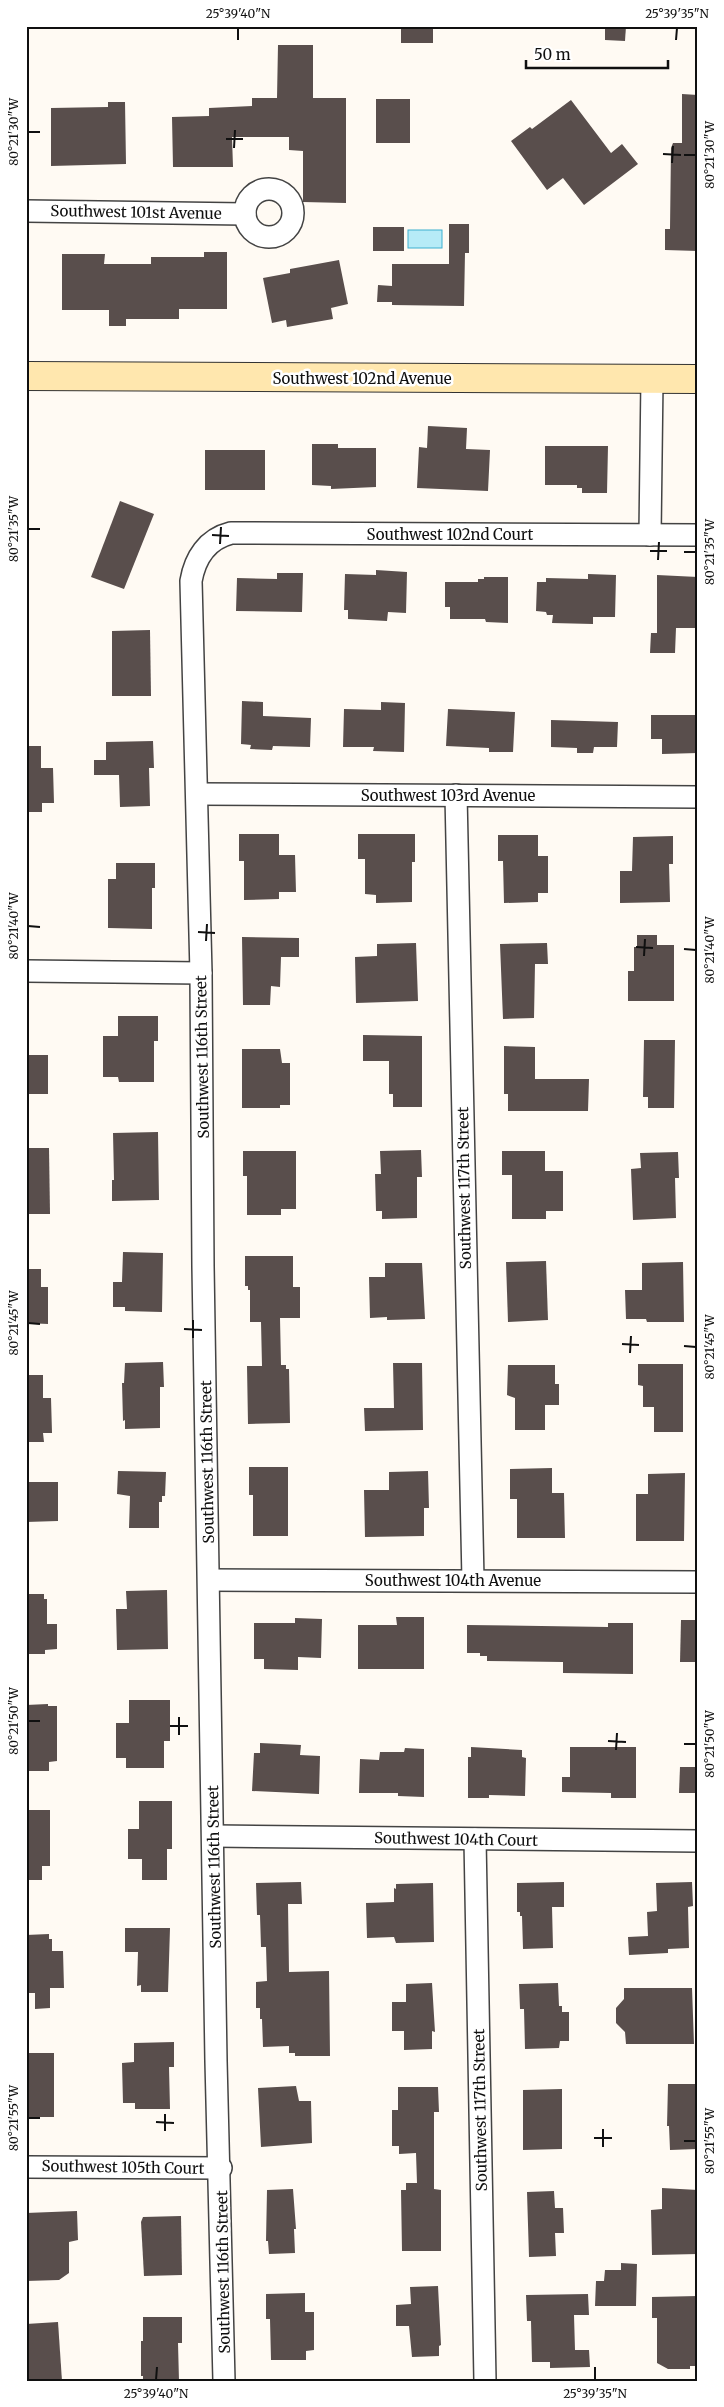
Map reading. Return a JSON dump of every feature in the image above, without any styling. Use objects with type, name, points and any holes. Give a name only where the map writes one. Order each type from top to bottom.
[{"type":"street","name":"Southwest 101st Avenue","points":[[26,211],[245,214]]},
{"type":"street","name":"Southwest 102nd Avenue","points":[[26,376],[698,379]]},
{"type":"street","points":[[650,535],[652,379]]},
{"type":"street","name":"Southwest 102nd Court","points":[[206,547],[218,538],[231,533],[698,535]]},
{"type":"street","name":"Southwest 116th Street","points":[[206,547],[196,561],[191,581],[201,973],[216,2061],[221,2168],[224,2381]]},
{"type":"street","name":"Southwest 103rd Avenue","points":[[197,794],[698,797]]},
{"type":"street","name":"Southwest 117th Street","points":[[456,795],[473,1580]]},
{"type":"street","points":[[26,971],[201,973]]},
{"type":"street","name":"Southwest 104th Avenue","points":[[209,1580],[698,1582]]},
{"type":"street","name":"Southwest 104th Court","points":[[214,1836],[698,1841]]},
{"type":"street","name":"Southwest 117th Street","points":[[475,1839],[485,2381]]},
{"type":"street","name":"Southwest 105th Court","points":[[26,2167],[221,2168]]},
{"type":"water","points":[[408,230],[442,230],[442,248],[408,248]]},
{"type":"building","points":[[401,26],[433,26],[433,43],[401,43]]},
{"type":"building","points":[[605,26],[626,26],[625,41],[605,40]]},
{"type":"building","points":[[278,45],[313,45],[313,98],[346,98],[346,203],[303,202],[303,151],[289,150],[289,137],[232,137],[233,167],[173,167],[172,117],[209,116],[209,108],[252,106],[252,98],[277,98]]},
{"type":"building","points":[[682,94],[698,95],[698,251],[665,250],[665,229],[670,229],[671,148],[673,143],[682,143]]},
{"type":"building","points":[[376,99],[410,99],[410,143],[376,143]]},
{"type":"building","points":[[571,100],[611,153],[622,144],[638,164],[584,205],[563,178],[547,190],[511,141],[530,127],[532,129]]},
{"type":"building","points":[[108,102],[125,102],[126,164],[51,166],[51,108],[108,107]]},
{"type":"building","points":[[449,224],[469,224],[469,253],[465,253],[464,306],[392,305],[392,302],[377,302],[378,285],[392,286],[392,264],[449,264]]},
{"type":"building","points":[[373,227],[404,227],[404,251],[373,251]]},
{"type":"building","points":[[204,252],[227,252],[227,309],[179,309],[179,319],[126,319],[126,326],[109,326],[109,310],[62,310],[62,254],[105,254],[104,264],[151,264],[151,257],[204,257]]},
{"type":"building","points":[[339,260],[348,304],[331,308],[333,319],[287,327],[286,320],[272,323],[263,278],[290,273],[290,269]]},
{"type":"building","points":[[428,426],[467,428],[466,449],[490,450],[488,491],[417,488],[419,447],[427,448]]},
{"type":"building","points":[[312,444],[338,444],[338,448],[376,448],[376,487],[331,489],[331,486],[312,485]]},
{"type":"building","points":[[545,446],[608,446],[607,493],[582,493],[582,488],[577,488],[577,485],[545,485]]},
{"type":"building","points":[[205,450],[265,450],[265,490],[205,490]]},
{"type":"building","points":[[120,501],[154,514],[124,589],[91,577]]},
{"type":"building","points":[[376,570],[407,572],[406,613],[388,612],[387,621],[348,619],[348,610],[344,610],[345,574],[376,575]]},
{"type":"building","points":[[277,573],[303,573],[302,612],[236,611],[237,578],[277,579]]},
{"type":"building","points":[[588,574],[616,575],[615,617],[593,617],[593,624],[552,623],[553,615],[536,611],[537,582],[546,582],[546,578],[588,579]]},
{"type":"building","points":[[657,575],[698,577],[698,628],[676,628],[675,653],[650,653],[651,633],[657,633]]},
{"type":"building","points":[[484,577],[508,577],[508,623],[486,622],[485,619],[450,619],[450,607],[445,607],[445,582],[478,582],[478,579],[484,579]]},
{"type":"building","points":[[150,630],[151,696],[112,696],[112,631]]},
{"type":"building","points":[[242,701],[263,702],[263,716],[311,718],[310,747],[273,746],[272,750],[250,749],[251,745],[241,744]]},
{"type":"building","points":[[381,702],[405,703],[404,752],[373,751],[374,747],[343,747],[344,709],[381,710]]},
{"type":"building","points":[[448,709],[515,712],[513,752],[489,752],[489,748],[446,746]]},
{"type":"building","points":[[651,715],[698,715],[698,753],[662,754],[662,739],[651,739]]},
{"type":"building","points":[[551,720],[618,722],[617,747],[594,747],[593,753],[577,753],[577,748],[551,747]]},
{"type":"building","points":[[153,741],[154,768],[149,768],[150,806],[120,807],[119,775],[94,775],[94,760],[106,760],[106,742]]},
{"type":"building","points":[[26,746],[41,746],[41,768],[53,768],[54,803],[42,803],[42,812],[26,812]]},
{"type":"building","points":[[239,834],[279,834],[279,855],[295,855],[296,892],[279,892],[279,899],[244,900],[244,861],[239,861]]},
{"type":"building","points":[[358,834],[415,834],[415,862],[412,862],[412,902],[376,903],[376,895],[365,894],[365,859],[358,859]]},
{"type":"building","points":[[498,835],[538,835],[538,856],[548,856],[548,893],[538,893],[538,902],[504,903],[503,861],[498,861]]},
{"type":"building","points":[[673,836],[673,864],[669,864],[670,902],[620,903],[620,871],[632,871],[633,837]]},
{"type":"building","points":[[116,863],[155,863],[155,888],[152,888],[152,929],[108,928],[108,879],[116,879]]},
{"type":"building","points":[[637,935],[657,935],[657,945],[674,945],[674,1001],[628,1001],[628,971],[634,971],[634,947],[637,947]]},
{"type":"building","points":[[242,937],[299,938],[299,957],[281,957],[280,987],[271,986],[270,1005],[243,1005]]},
{"type":"building","points":[[416,943],[418,1001],[356,1003],[355,957],[377,956],[377,944]]},
{"type":"building","points":[[547,943],[548,964],[535,964],[534,1018],[503,1019],[500,944]]},
{"type":"building","points":[[118,1016],[158,1016],[158,1041],[154,1041],[154,1082],[119,1082],[118,1077],[103,1077],[103,1036],[118,1036]]},
{"type":"building","points":[[363,1035],[422,1036],[422,1107],[393,1107],[393,1094],[389,1094],[389,1061],[363,1061]]},
{"type":"building","points":[[644,1040],[675,1040],[674,1108],[648,1108],[648,1097],[643,1097]]},
{"type":"building","points":[[504,1046],[535,1047],[535,1079],[589,1079],[588,1111],[508,1111],[508,1094],[504,1094]]},
{"type":"building","points":[[242,1049],[280,1049],[282,1063],[290,1063],[290,1105],[280,1105],[280,1108],[242,1108]]},
{"type":"building","points":[[26,1055],[48,1055],[48,1094],[26,1094]]},
{"type":"building","points":[[158,1132],[159,1200],[112,1201],[112,1180],[114,1180],[113,1133]]},
{"type":"building","points":[[26,1148],[49,1148],[50,1214],[26,1214]]},
{"type":"building","points":[[421,1150],[422,1177],[417,1177],[417,1218],[382,1219],[382,1211],[376,1211],[375,1174],[381,1174],[380,1151]]},
{"type":"building","points":[[243,1151],[296,1151],[296,1209],[281,1209],[281,1215],[247,1215],[247,1176],[243,1176]]},
{"type":"building","points":[[502,1151],[545,1151],[545,1171],[563,1171],[563,1211],[546,1211],[546,1219],[512,1219],[512,1175],[502,1175]]},
{"type":"building","points":[[678,1152],[679,1178],[675,1178],[676,1218],[633,1220],[631,1169],[641,1168],[640,1153]]},
{"type":"building","points":[[123,1252],[163,1253],[162,1312],[125,1311],[125,1307],[113,1307],[113,1282],[122,1282]]},
{"type":"building","points":[[245,1256],[293,1256],[293,1287],[300,1287],[300,1318],[280,1318],[281,1365],[286,1365],[286,1369],[289,1369],[290,1423],[248,1424],[247,1366],[262,1366],[261,1322],[250,1322],[250,1290],[248,1290],[248,1286],[245,1286]]},
{"type":"building","points":[[546,1261],[548,1320],[508,1322],[506,1262]]},
{"type":"building","points":[[683,1262],[684,1322],[647,1322],[646,1319],[626,1319],[625,1290],[642,1290],[642,1263]]},
{"type":"building","points":[[385,1263],[422,1263],[425,1319],[387,1320],[387,1317],[370,1318],[369,1277],[385,1277]]},
{"type":"building","points":[[26,1269],[41,1269],[41,1287],[48,1287],[48,1324],[26,1323]]},
{"type":"building","points":[[163,1362],[164,1387],[160,1387],[160,1428],[125,1429],[122,1383],[124,1383],[125,1363]]},
{"type":"building","points":[[393,1363],[422,1363],[423,1430],[365,1431],[364,1408],[394,1408]]},
{"type":"building","points":[[638,1364],[683,1364],[683,1432],[654,1432],[654,1407],[643,1407],[643,1386],[638,1385]]},
{"type":"building","points":[[508,1365],[555,1365],[555,1384],[559,1384],[559,1405],[545,1405],[545,1430],[515,1430],[515,1398],[507,1395]]},
{"type":"building","points":[[26,1375],[43,1375],[43,1398],[51,1398],[52,1433],[43,1433],[44,1442],[26,1442]]},
{"type":"building","points":[[249,1467],[288,1467],[288,1536],[253,1536],[253,1495],[249,1495]]},
{"type":"building","points":[[552,1468],[552,1493],[564,1493],[565,1538],[517,1538],[517,1499],[510,1499],[510,1469]]},
{"type":"building","points":[[118,1471],[166,1472],[165,1496],[162,1496],[162,1502],[159,1502],[159,1528],[129,1528],[130,1496],[117,1494]]},
{"type":"building","points":[[428,1471],[429,1508],[424,1508],[424,1536],[365,1537],[364,1490],[389,1490],[389,1472]]},
{"type":"building","points":[[685,1473],[684,1541],[636,1541],[636,1494],[648,1494],[648,1474]]},
{"type":"building","points":[[26,1482],[58,1482],[58,1521],[26,1522]]},
{"type":"building","points":[[167,1590],[168,1649],[117,1650],[116,1609],[127,1609],[126,1591]]},
{"type":"building","points":[[26,1594],[44,1594],[44,1599],[47,1599],[47,1624],[57,1624],[57,1649],[45,1650],[45,1654],[26,1654]]},
{"type":"building","points":[[396,1617],[424,1617],[424,1669],[358,1669],[358,1625],[397,1625]]},
{"type":"building","points":[[295,1618],[322,1619],[321,1658],[298,1657],[298,1670],[264,1669],[264,1659],[254,1659],[254,1623],[295,1623]]},
{"type":"building","points":[[681,1620],[698,1620],[698,1662],[680,1662]]},
{"type":"building","points":[[608,1623],[633,1623],[633,1674],[563,1673],[563,1662],[487,1661],[487,1656],[480,1656],[480,1653],[467,1653],[467,1625],[608,1627]]},
{"type":"building","points":[[129,1700],[170,1700],[170,1741],[164,1741],[164,1768],[126,1768],[126,1758],[116,1758],[116,1723],[129,1723]]},
{"type":"building","points":[[48,1704],[48,1706],[57,1706],[57,1761],[49,1762],[49,1771],[26,1771],[26,1705]]},
{"type":"building","points":[[260,1743],[301,1745],[300,1755],[320,1756],[319,1794],[252,1791],[254,1753],[260,1753]]},
{"type":"building","points":[[471,1747],[522,1750],[522,1757],[526,1758],[525,1796],[489,1795],[489,1798],[468,1798],[468,1757],[471,1757]]},
{"type":"building","points":[[570,1747],[636,1747],[636,1798],[611,1798],[611,1793],[562,1792],[562,1777],[570,1777]]},
{"type":"building","points":[[405,1748],[424,1749],[424,1797],[398,1796],[398,1793],[359,1793],[360,1759],[379,1760],[380,1752],[404,1752]]},
{"type":"building","points":[[680,1767],[698,1767],[698,1793],[679,1793]]},
{"type":"building","points":[[139,1801],[172,1801],[172,1849],[167,1849],[167,1880],[142,1880],[142,1859],[128,1859],[128,1829],[139,1829]]},
{"type":"building","points":[[26,1810],[50,1810],[50,1866],[42,1866],[42,1880],[26,1880]]},
{"type":"building","points":[[301,1882],[302,1904],[288,1904],[289,1972],[329,1971],[330,2056],[295,2056],[295,2053],[289,2053],[289,2046],[263,2047],[262,2019],[260,2019],[260,2008],[256,2008],[256,1982],[267,1981],[266,1947],[261,1947],[256,1883]]},
{"type":"building","points":[[564,1882],[564,1907],[552,1907],[553,1948],[523,1949],[522,1916],[520,1916],[520,1912],[517,1912],[517,1883]]},
{"type":"building","points":[[692,1882],[693,1906],[688,1907],[689,1948],[668,1949],[668,1953],[629,1955],[628,1937],[648,1936],[647,1912],[657,1911],[656,1883]]},
{"type":"building","points":[[433,1883],[434,1942],[396,1943],[394,1937],[367,1938],[366,1903],[394,1902],[394,1888],[396,1889],[396,1884]]},
{"type":"building","points":[[125,1928],[170,1928],[168,1992],[141,1992],[141,1985],[137,1986],[138,1952],[125,1952]]},
{"type":"building","points":[[49,1934],[49,1939],[52,1939],[52,1951],[63,1951],[64,1988],[50,1988],[50,2008],[35,2009],[35,1993],[26,1993],[26,1935]]},
{"type":"building","points":[[432,1983],[435,2032],[432,2031],[432,2049],[404,2050],[404,2031],[392,2031],[392,2002],[406,2002],[406,1984]]},
{"type":"building","points":[[558,1983],[559,2006],[562,2006],[562,2012],[569,2012],[569,2041],[560,2041],[559,2048],[525,2049],[524,2009],[520,2009],[519,1984]]},
{"type":"building","points":[[624,1988],[692,1988],[694,2044],[626,2044],[625,2032],[616,2023],[616,2008],[624,1999]]},
{"type":"building","points":[[174,2042],[174,2067],[169,2067],[170,2109],[135,2109],[135,2103],[123,2103],[122,2063],[134,2062],[134,2043]]},
{"type":"building","points":[[26,2053],[54,2053],[54,2117],[26,2117]]},
{"type":"building","points":[[668,2084],[695,2084],[696,2107],[698,2107],[697,2149],[670,2150],[669,2126],[667,2126]]},
{"type":"building","points":[[296,2086],[299,2101],[311,2101],[312,2143],[261,2147],[258,2088]]},
{"type":"building","points":[[398,2087],[438,2087],[439,2112],[434,2112],[434,2189],[441,2190],[441,2251],[402,2251],[401,2190],[406,2190],[406,2183],[417,2183],[416,2153],[399,2154],[399,2146],[392,2146],[392,2110],[398,2110]]},
{"type":"building","points":[[562,2089],[562,2149],[523,2150],[523,2090]]},
{"type":"building","points":[[662,2188],[698,2190],[698,2254],[652,2255],[651,2210],[662,2209]]},
{"type":"building","points":[[293,2189],[296,2229],[294,2229],[295,2253],[269,2254],[268,2241],[266,2241],[267,2190]]},
{"type":"building","points":[[554,2191],[555,2208],[563,2208],[564,2233],[555,2233],[556,2256],[529,2257],[527,2192]]},
{"type":"building","points":[[77,2211],[78,2240],[69,2242],[69,2273],[59,2280],[26,2281],[26,2213]]},
{"type":"building","points":[[181,2216],[182,2275],[144,2276],[141,2222],[143,2217]]},
{"type":"building","points":[[621,2263],[637,2264],[636,2306],[595,2306],[596,2281],[604,2281],[605,2270],[621,2270]]},
{"type":"building","points":[[438,2286],[441,2345],[439,2346],[439,2356],[412,2357],[409,2326],[396,2326],[396,2305],[411,2304],[410,2287]]},
{"type":"building","points":[[305,2293],[305,2312],[314,2312],[314,2350],[306,2351],[306,2360],[271,2360],[270,2319],[266,2319],[266,2294]]},
{"type":"building","points":[[588,2294],[589,2315],[574,2315],[575,2350],[589,2350],[590,2367],[550,2368],[550,2362],[532,2362],[531,2321],[527,2321],[526,2295]]},
{"type":"building","points":[[698,2296],[698,2366],[690,2366],[690,2369],[668,2369],[657,2363],[657,2318],[652,2318],[652,2297]]},
{"type":"building","points":[[143,2317],[182,2317],[182,2343],[178,2343],[179,2381],[143,2381],[143,2376],[141,2376],[141,2341],[143,2341]]},
{"type":"building","points":[[58,2322],[62,2381],[26,2381],[26,2324]]}]
